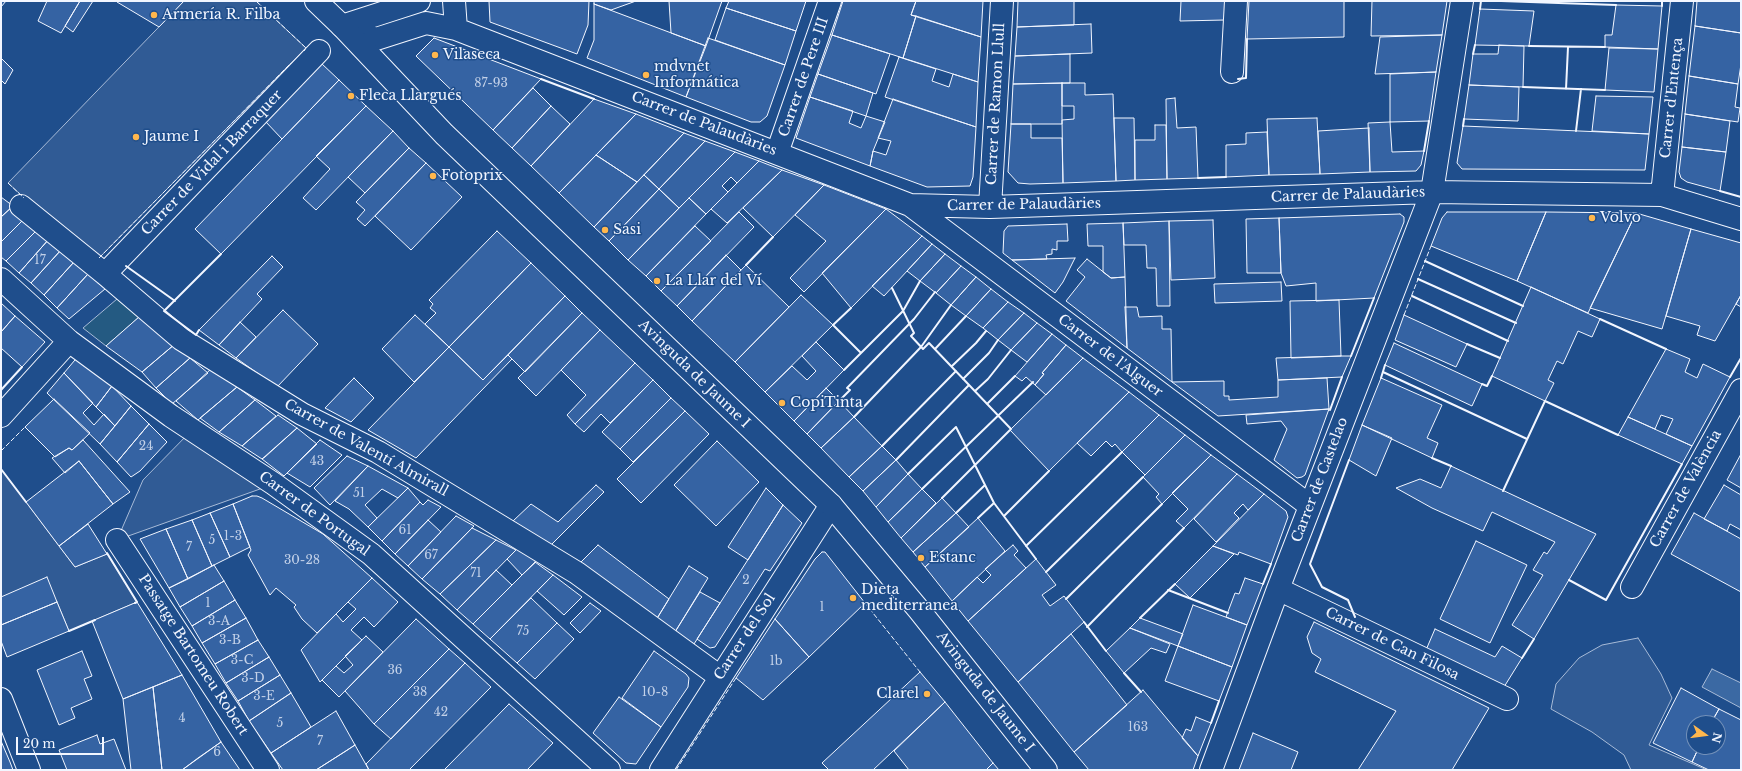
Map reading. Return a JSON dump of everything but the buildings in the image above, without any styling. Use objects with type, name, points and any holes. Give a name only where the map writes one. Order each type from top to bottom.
[{"type":"street","name":"Avinguda de Jaume I","points":[[316,1],[342,26],[449,139],[831,505],[919,610],[1046,770]]},
{"type":"street","points":[[342,26],[419,1]]},
{"type":"street","points":[[454,1],[456,29]]},
{"type":"street","name":"Carrer de Pere III","points":[[777,152],[830,1]]},
{"type":"street","name":"Carrer de Ramon Llull","points":[[990,207],[1002,1]]},
{"type":"street","points":[[1232,72],[1236,1]]},
{"type":"street","name":"Carrer de Castelao","points":[[1211,770],[1310,506],[1432,192],[1462,1]]},
{"type":"street","name":"Carrer d'Entença","points":[[1662,195],[1682,1]]},
{"type":"street","name":"Carrer de Palaudàries","points":[[342,26],[376,39],[426,23],[456,29],[777,152],[910,205],[990,207],[1432,192],[1662,195],[1741,220]]},
{"type":"street","name":"Carrer de Vidal i Barraquer","points":[[106,274],[319,51]]},
{"type":"street","name":"Carrer de l'Alguer","points":[[910,205],[1310,506]]},
{"type":"street","name":"Carrer de Valentí Almirall","points":[[21,206],[106,274],[181,339],[302,414],[378,452],[577,573],[720,677]]},
{"type":"street","name":"Carrer de Portugal","points":[[1,280],[69,341],[171,416],[274,484],[371,554],[609,770]]},
{"type":"street","points":[[1,416],[69,341]]},
{"type":"street","name":"Carrer de València","points":[[1632,587],[1741,390]]},
{"type":"street","name":"Carrer del Sol","points":[[660,770],[831,505]]},
{"type":"street","name":"Passatge Bartomeu Robert","points":[[117,540],[268,770]]},
{"type":"street","name":"Carrer de Can Filosa","points":[[1278,590],[1507,699]]},
{"type":"street","points":[[1,699],[29,770]]},
{"type":"shaded area","name":"Jaume I","points":[[184,1],[256,1],[306,48],[99,258],[81,250],[8,183]]},
{"type":"shaded area","points":[[117,299],[139,317],[106,346],[83,328]]},
{"type":"shaded area","points":[[192,430],[274,484],[117,540],[143,480]]},
{"type":"shaded area","points":[[1,469],[75,567],[107,554],[137,602],[69,631],[57,602],[1,625]]},
{"type":"shaded area","points":[[1638,638],[1661,674],[1672,698],[1649,745],[1707,770],[1631,770],[1624,755],[1592,732],[1551,709],[1556,684],[1579,658],[1602,645]]},
{"type":"shaded area","points":[[1712,669],[1741,683],[1741,708],[1702,687]]},
{"type":"fence","points":[[256,1],[306,48],[304,51]]},
{"type":"fence","points":[[99,258],[291,63]]},
{"type":"fence","points":[[8,183],[24,198]]},
{"type":"fence","points":[[1404,315],[1431,246]]},
{"type":"fence","points":[[1,451],[25,427]]},
{"type":"fence","points":[[865,603],[920,672]]},
{"type":"fence","points":[[676,770],[736,678]]},
{"type":"wall","points":[[1480,9],[1481,1]]},
{"type":"wall","points":[[1501,1],[1616,5]]},
{"type":"wall","points":[[1662,1],[1662,6]]},
{"type":"wall","points":[[1238,79],[1246,78],[1247,39]]},
{"type":"wall","points":[[1473,54],[1475,45]]},
{"type":"wall","points":[[1529,46],[1605,47]]},
{"type":"wall","points":[[1566,89],[1568,47]]},
{"type":"wall","points":[[541,79],[594,99]]},
{"type":"wall","points":[[1523,87],[1605,90]]},
{"type":"wall","points":[[1576,131],[1581,89]]},
{"type":"wall","points":[[1463,126],[1464,119]]},
{"type":"wall","points":[[1424,151],[1429,121]]},
{"type":"wall","points":[[1198,178],[1226,177]]},
{"type":"wall","points":[[1720,191],[1741,197]]},
{"type":"wall","points":[[746,265],[773,237]]},
{"type":"wall","points":[[199,330],[196,335],[164,311],[221,254]]},
{"type":"wall","points":[[1425,261],[1523,306]]},
{"type":"wall","points":[[126,266],[175,301]]},
{"type":"wall","points":[[1418,279],[1516,323]]},
{"type":"wall","points":[[844,370],[903,311],[920,281]]},
{"type":"wall","points":[[892,288],[914,333],[911,336],[923,349],[929,343],[1011,429]]},
{"type":"wall","points":[[839,401],[850,390],[847,388],[914,319],[935,292]]},
{"type":"wall","points":[[1412,296],[1508,341]]},
{"type":"wall","points":[[1351,356],[1374,298]]},
{"type":"wall","points":[[854,417],[921,347],[951,305]]},
{"type":"wall","points":[[851,308],[833,325],[861,353]]},
{"type":"wall","points":[[935,349],[966,316]]},
{"type":"wall","points":[[1600,319],[1666,349]]},
{"type":"wall","points":[[952,366],[986,331]]},
{"type":"wall","points":[[963,379],[989,353],[998,340]]},
{"type":"wall","points":[[1467,344],[1500,358]]},
{"type":"wall","points":[[975,391],[988,379],[1011,350]]},
{"type":"wall","points":[[1730,377],[1741,358]]},
{"type":"wall","points":[[1381,378],[1385,365]]},
{"type":"wall","points":[[1,390],[22,367]]},
{"type":"wall","points":[[882,446],[956,371]]},
{"type":"wall","points":[[1383,372],[1527,439]]},
{"type":"wall","points":[[987,404],[1015,376]]},
{"type":"wall","points":[[1482,384],[1487,386],[1492,376]]},
{"type":"wall","points":[[1330,410],[1342,377]]},
{"type":"wall","points":[[922,489],[1033,382]]},
{"type":"wall","points":[[896,460],[969,385]]},
{"type":"wall","points":[[1503,491],[1545,401],[1618,435]]},
{"type":"wall","points":[[908,474],[956,427],[994,503],[1036,559]]},
{"type":"wall","points":[[942,498],[1010,430]]},
{"type":"wall","points":[[1026,546],[1122,452]]},
{"type":"wall","points":[[1432,458],[1451,466]]},
{"type":"wall","points":[[1349,460],[1310,564],[1322,587],[1348,600],[1355,617]]},
{"type":"wall","points":[[1569,580],[1606,600],[1682,464]]},
{"type":"wall","points":[[1,469],[26,502]]},
{"type":"wall","points":[[1004,516],[1049,471]]},
{"type":"wall","points":[[1046,572],[1143,477]]},
{"type":"wall","points":[[956,513],[985,485]]},
{"type":"wall","points":[[978,518],[994,503]]},
{"type":"wall","points":[[1066,599],[1162,504]]},
{"type":"wall","points":[[1087,627],[1184,528]]},
{"type":"wall","points":[[107,553],[137,602],[135,603]]},
{"type":"wall","points":[[1263,584],[1271,564]]},
{"type":"wall","points":[[1140,618],[1175,584]]},
{"type":"wall","points":[[1168,590],[1228,613]]},
{"type":"wall","points":[[69,631],[95,620]]},
{"type":"wall","points":[[1084,622],[1106,651]]},
{"type":"wall","points":[[1522,658],[1534,639]]},
{"type":"wall","points":[[1124,673],[1141,692]]},
{"type":"wall","points":[[1211,723],[1219,701]]},
{"type":"place","name":"Armería R. Filba","points":[[154,15]]},
{"type":"place","name":"Vilaseca","points":[[435,55]]},
{"type":"place","name":"mdvnet Informática","points":[[646,75]]},
{"type":"place","name":"Fleca Llargués","points":[[351,96]]},
{"type":"place","name":"Jaume I","points":[[136,137]]},
{"type":"place","name":"Fotoprix","points":[[433,176]]},
{"type":"place","name":"Volvo","points":[[1592,218]]},
{"type":"place","name":"Sasi","points":[[605,230]]},
{"type":"place","name":"La Llar del Ví","points":[[657,281]]},
{"type":"place","name":"CopiTinta","points":[[782,403]]},
{"type":"place","name":"Estanc","points":[[921,558]]},
{"type":"place","name":"Dieta mediterranea","points":[[853,598]]},
{"type":"place","name":"Clarel","points":[[927,694]]}]
